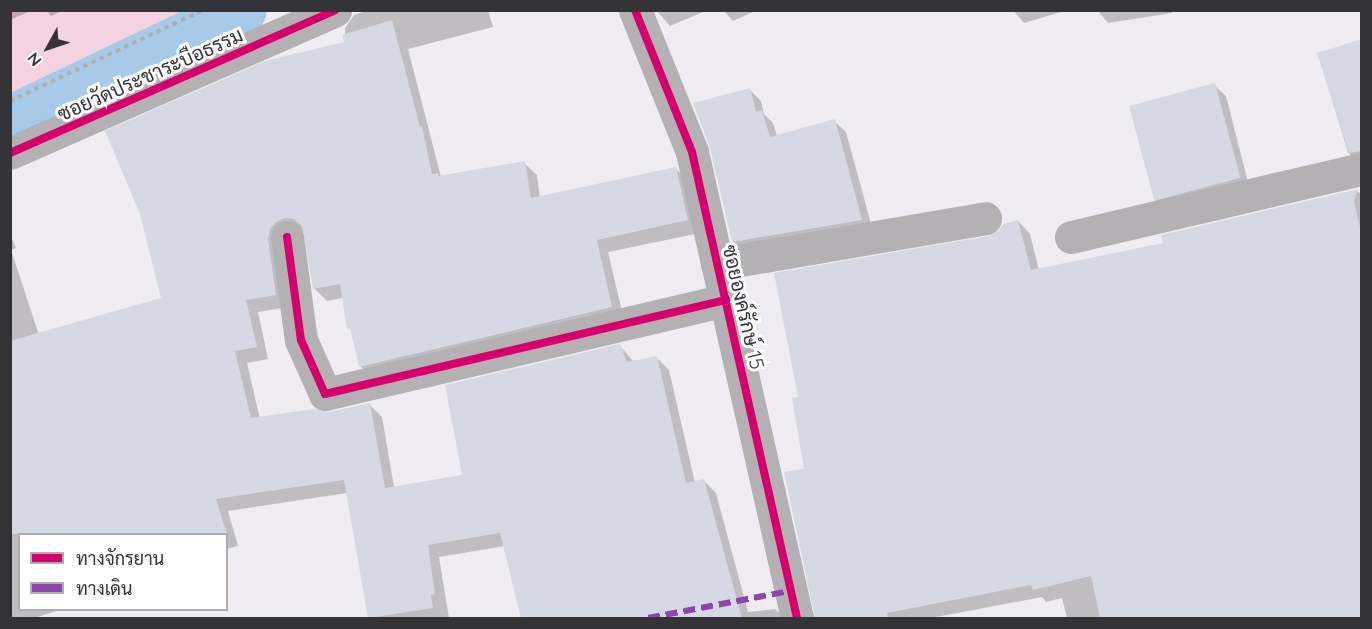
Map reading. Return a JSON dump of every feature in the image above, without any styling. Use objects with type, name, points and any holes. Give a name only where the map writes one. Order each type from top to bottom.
[{"type":"street","name":"ซอยวัดประชาระบือธรรม","points":[[10,153],[335,10]]},
{"type":"street","name":"ซอยองค์รักษ์ 15","points":[[634,10],[692,152],[797,618]]},
{"type":"street","points":[[1071,237],[1362,169]]},
{"type":"street","points":[[717,264],[985,218]]},
{"type":"street","points":[[286,237],[301,340],[325,394],[726,300]]},
{"type":"path","points":[[10,101],[203,10]]},
{"type":"shaded area","points":[[11,10],[187,10],[187,11],[11,95]]},
{"type":"building","points":[[392,20],[420,127],[422,126],[432,174],[438,173],[438,176],[525,161],[531,198],[676,167],[688,220],[597,240],[612,307],[359,367],[350,328],[347,329],[340,284],[313,289],[302,226],[294,219],[285,218],[276,222],[270,229],[268,239],[276,295],[246,300],[257,347],[235,351],[251,418],[314,409],[329,412],[370,403],[385,488],[462,475],[445,385],[620,344],[627,362],[657,356],[686,483],[704,479],[742,618],[521,618],[500,533],[428,545],[435,594],[431,595],[433,608],[368,618],[344,480],[216,499],[227,533],[10,534],[10,341],[161,298],[140,214],[105,131],[265,61],[344,42],[342,35]]},
{"type":"building","points":[[1362,39],[1362,151],[1349,153],[1317,53]]},
{"type":"building","points":[[1215,83],[1240,178],[1154,201],[1129,106]]},
{"type":"building","points":[[750,88],[756,111],[762,110],[770,137],[835,119],[862,220],[732,242],[710,148],[693,103]]},
{"type":"building","points":[[1358,189],[1354,201],[1362,236],[1362,618],[1100,618],[1091,576],[1033,590],[1031,585],[887,613],[888,618],[815,618],[784,472],[804,469],[792,398],[798,397],[774,273],[988,236],[997,232],[1003,224],[1018,220],[1031,270],[1163,243],[1161,235]]},
{"type":"waterway","points":[[10,121],[242,10]]},
{"type":"marked path","points":[[648,618],[790,591]]},
{"type":"cycle path","points":[[10,153],[335,10]]},
{"type":"cycle path","points":[[635,10],[692,152],[797,618]]},
{"type":"cycle path","points":[[287,237],[301,340],[325,394],[726,300]]}]
